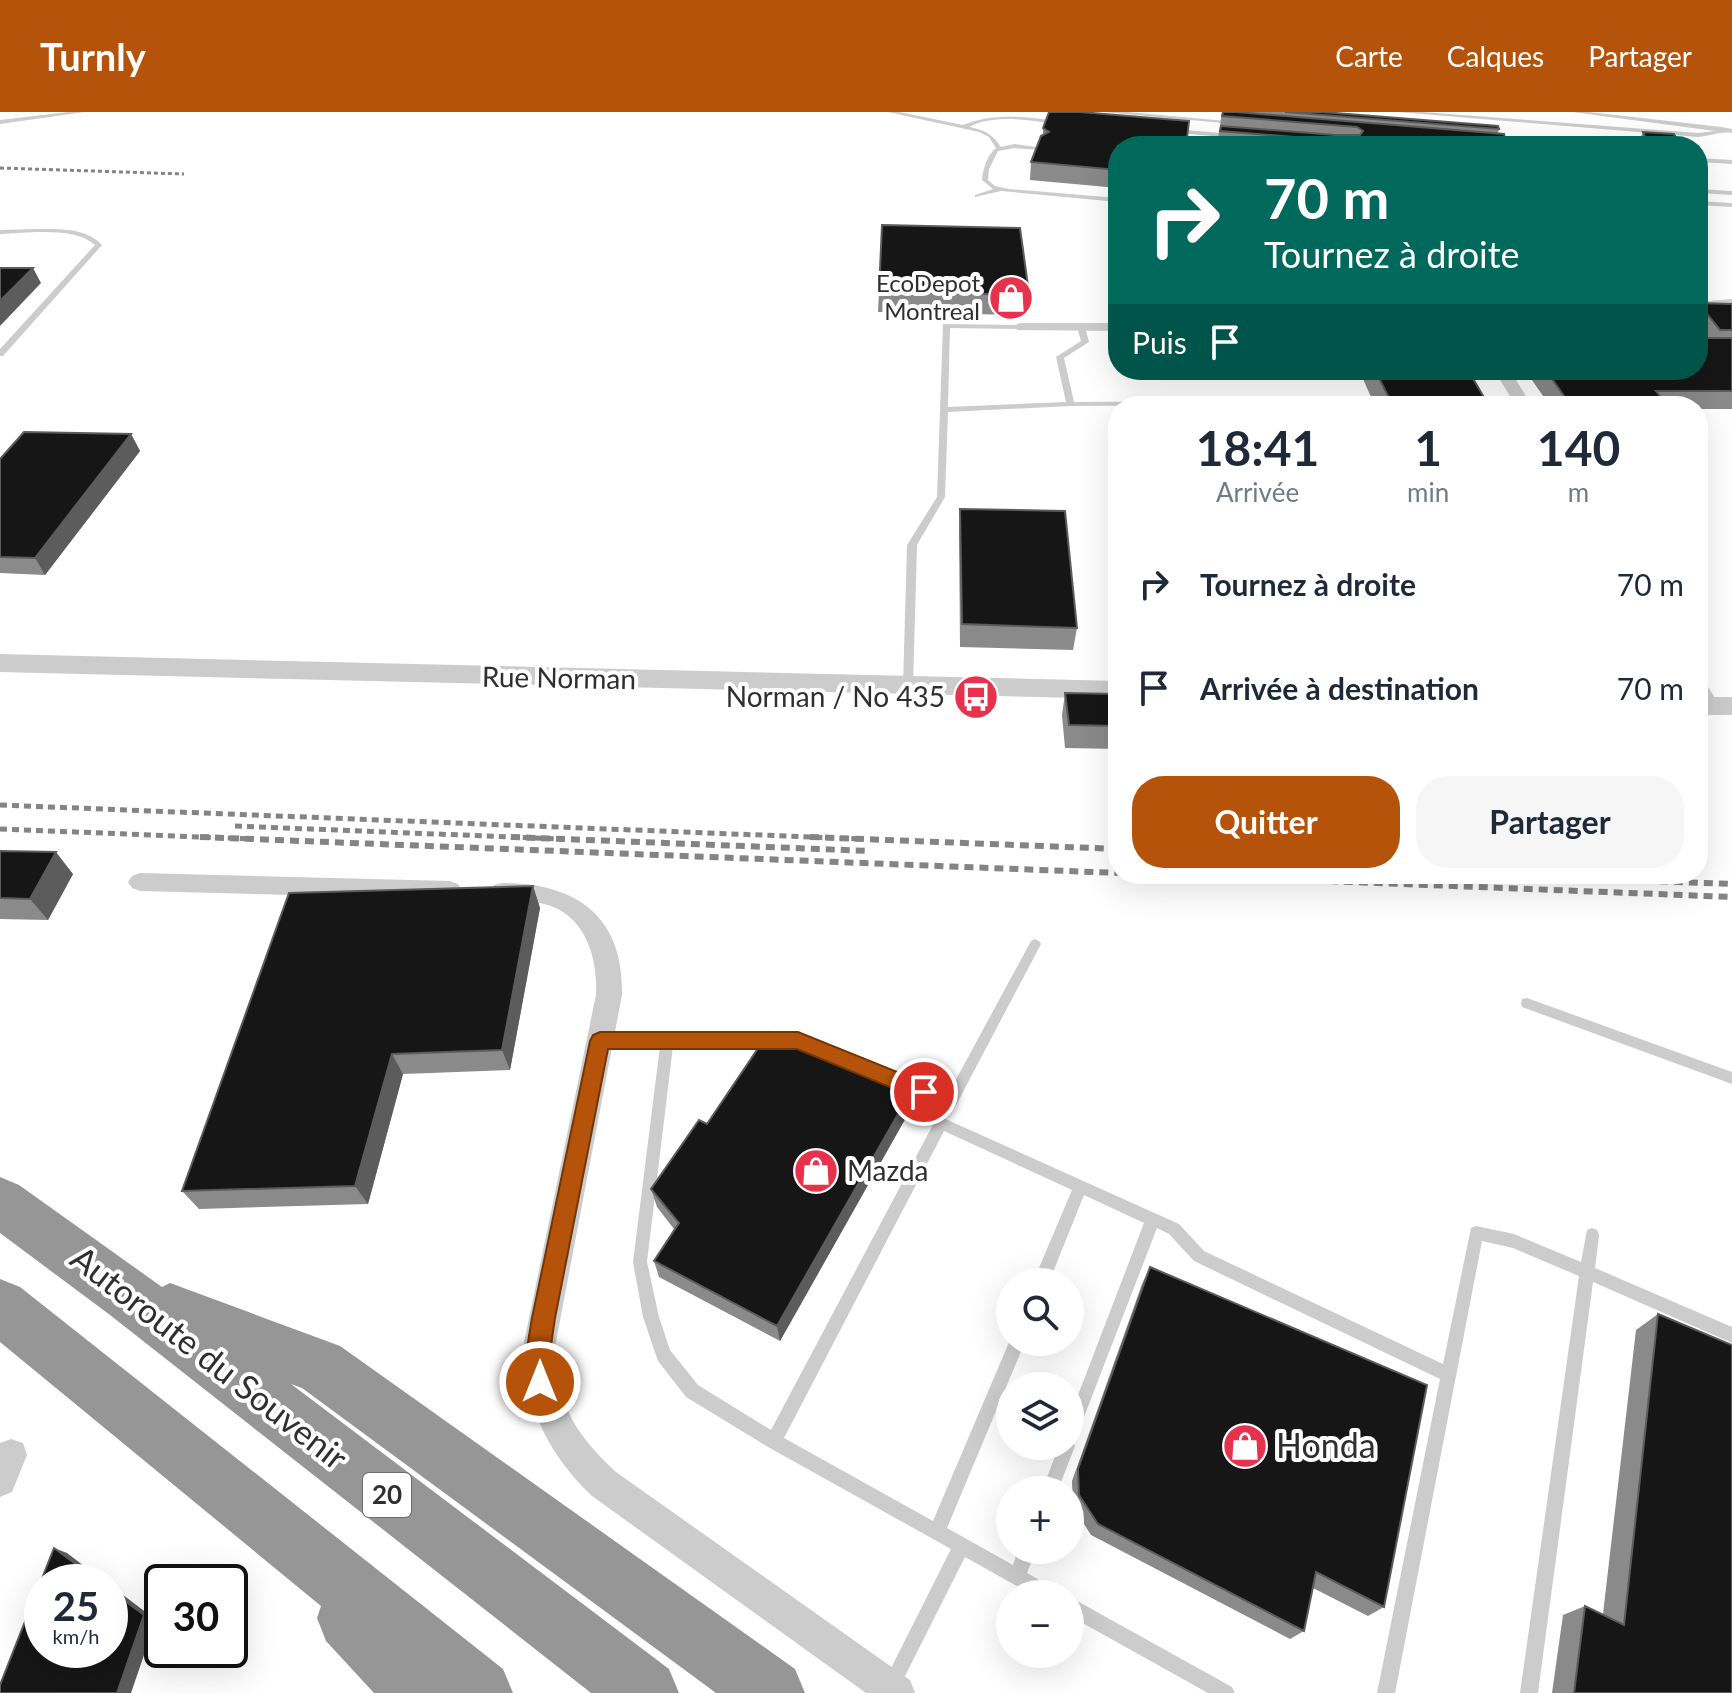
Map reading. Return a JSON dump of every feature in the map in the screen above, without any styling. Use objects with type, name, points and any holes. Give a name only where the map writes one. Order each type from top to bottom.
[{"type":"highway","name":"Autoroute du Souvenir","points":[[0,1202],[130,1296],[645,1693]]},
{"type":"highway","points":[[130,1296],[320,1366],[571,1545],[771,1693]]},
{"type":"highway","points":[[0,1306],[479,1693]]},
{"type":"highway","points":[[235,1496],[420,1693]]},
{"type":"street","points":[[1022,327],[1083,334],[1108,329]]},
{"type":"street","name":"Rue Norman","points":[[0,663],[1108,690]]},
{"type":"street","points":[[140,882],[549,896],[581,914],[605,946],[611,981],[538,1352],[540,1382],[552,1422],[575,1455],[604,1484],[893,1690]]},
{"type":"lane","points":[[0,122],[82,112]]},
{"type":"lane","points":[[891,112],[988,134],[999,148]]},
{"type":"lane","points":[[1106,112],[1247,123]]},
{"type":"lane","points":[[1401,112],[1703,135],[1722,129]]},
{"type":"lane","points":[[1470,112],[1604,122],[1636,130]]},
{"type":"lane","points":[[1575,112],[1732,131]]},
{"type":"lane","points":[[1645,112],[1732,124]]},
{"type":"lane","points":[[964,127],[971,120],[988,117],[1069,123]]},
{"type":"lane","points":[[1164,131],[1229,136]]},
{"type":"lane","points":[[999,148],[1041,148]]},
{"type":"lane","points":[[999,148],[987,165],[985,178],[990,185],[1000,189],[1108,199]]},
{"type":"lane","points":[[1708,161],[1732,162]]},
{"type":"lane","points":[[977,196],[1000,189]]},
{"type":"lane","points":[[1708,192],[1732,193]]},
{"type":"lane","points":[[1708,204],[1732,205]]},
{"type":"lane","points":[[0,232],[71,232],[86,235],[99,245],[0,354]]},
{"type":"lane","points":[[1708,303],[1732,301]]},
{"type":"lane","points":[[908,686],[912,545],[941,497],[946,326],[1022,327]]},
{"type":"lane","points":[[1071,404],[1060,357],[1083,334]]},
{"type":"lane","points":[[944,410],[1108,404]]},
{"type":"lane","points":[[774,1441],[1035,944]]},
{"type":"lane","points":[[1527,1003],[1732,1078]]},
{"type":"lane","points":[[667,1040],[640,1262],[651,1317],[664,1355],[692,1391],[774,1441],[1022,1580]]},
{"type":"lane","points":[[600,1041],[798,1040],[950,1103]]},
{"type":"lane","points":[[941,1123],[1174,1229],[1199,1256],[1448,1375]]},
{"type":"lane","points":[[1047,1268],[1081,1186]]},
{"type":"lane","points":[[1084,1400],[1153,1219]]},
{"type":"lane","points":[[1386,1693],[1476,1233],[1514,1241],[1732,1335]]},
{"type":"lane","points":[[1529,1693],[1592,1235]]},
{"type":"lane","points":[[937,1532],[1011,1356]]},
{"type":"lane","points":[[893,1690],[962,1546]]},
{"type":"lane","points":[[1017,1577],[1022,1564]]},
{"type":"lane","points":[[1084,1614],[1226,1693]]},
{"type":"building","points":[[1049,112],[1189,121],[1187,136],[1108,136],[1108,169],[1031,162],[1041,136],[1049,132],[1043,128]]},
{"type":"building","points":[[1223,112],[1237,112],[1504,136],[1281,136],[1220,131],[1221,126],[1335,135],[1360,135],[1363,131],[1357,127],[1222,116]]},
{"type":"building","points":[[1285,112],[1323,112],[1498,126],[1499,129]]},
{"type":"building","points":[[1643,132],[1675,136],[1645,136]]},
{"type":"building","points":[[882,225],[1020,228],[1028,286],[1024,286],[1026,295],[879,292]]},
{"type":"building","points":[[0,268],[33,268],[0,301]]},
{"type":"building","points":[[1708,303],[1732,304],[1732,330],[1720,330],[1708,315]]},
{"type":"building","points":[[1708,338],[1732,338],[1732,391],[1656,391],[1660,396],[1564,396],[1553,380],[1708,380]]},
{"type":"building","points":[[1380,380],[1474,380],[1483,396],[1388,396]]},
{"type":"building","points":[[24,432],[131,434],[35,558],[0,557],[0,459]]},
{"type":"building","points":[[960,509],[1065,511],[1077,628],[962,624]]},
{"type":"building","points":[[1065,693],[1108,694],[1108,726],[1069,725]]},
{"type":"building","points":[[0,851],[56,852],[30,899],[0,898]]},
{"type":"building","points":[[533,886],[502,1050],[392,1054],[355,1186],[182,1191],[289,893]]},
{"type":"building","points":[[769,1032],[909,1095],[777,1326],[654,1261],[679,1223],[651,1189],[699,1120],[707,1124]]},
{"type":"building","points":[[1150,1267],[1427,1385],[1384,1607],[1316,1572],[1304,1631],[1098,1524],[1084,1503],[1084,1476],[1078,1476]]},
{"type":"building","points":[[1658,1314],[1732,1345],[1732,1693],[1574,1693],[1585,1606],[1624,1625]]},
{"type":"building","points":[[54,1548],[76,1564],[48,1564]]},
{"type":"building","points":[[128,1603],[144,1615],[128,1661]]},
{"type":"building","points":[[24,1624],[24,1668],[126,1668],[117,1693],[0,1693],[0,1685]]},
{"type":"railway","points":[[0,168],[184,174]]},
{"type":"railway","points":[[0,805],[836,838]]},
{"type":"railway","points":[[235,826],[547,838]]},
{"type":"railway","points":[[0,829],[251,839]]},
{"type":"railway","points":[[200,837],[251,839]]},
{"type":"railway","points":[[511,837],[547,838]]},
{"type":"railway","points":[[810,837],[836,838]]},
{"type":"railway","points":[[547,838],[870,851]]},
{"type":"railway","points":[[547,838],[562,839]]},
{"type":"railway","points":[[836,838],[1108,849]]},
{"type":"railway","points":[[836,838],[861,839]]},
{"type":"railway","points":[[251,839],[1108,873]]},
{"type":"railway","points":[[1708,883],[1732,884]]},
{"type":"railway","points":[[1402,884],[1732,897]]},
{"type":"place","name":"EcoDepot Montreal","points":[[1011,298]]},
{"type":"place","name":"Norman / No 435","points":[[976,697]]},
{"type":"place","name":"Mazda","points":[[816,1171]]},
{"type":"place","name":"Honda","points":[[1245,1446]]},
{"type":"route","points":[[540,1382],[538,1352],[600,1041],[798,1040],[924,1092]]}]
